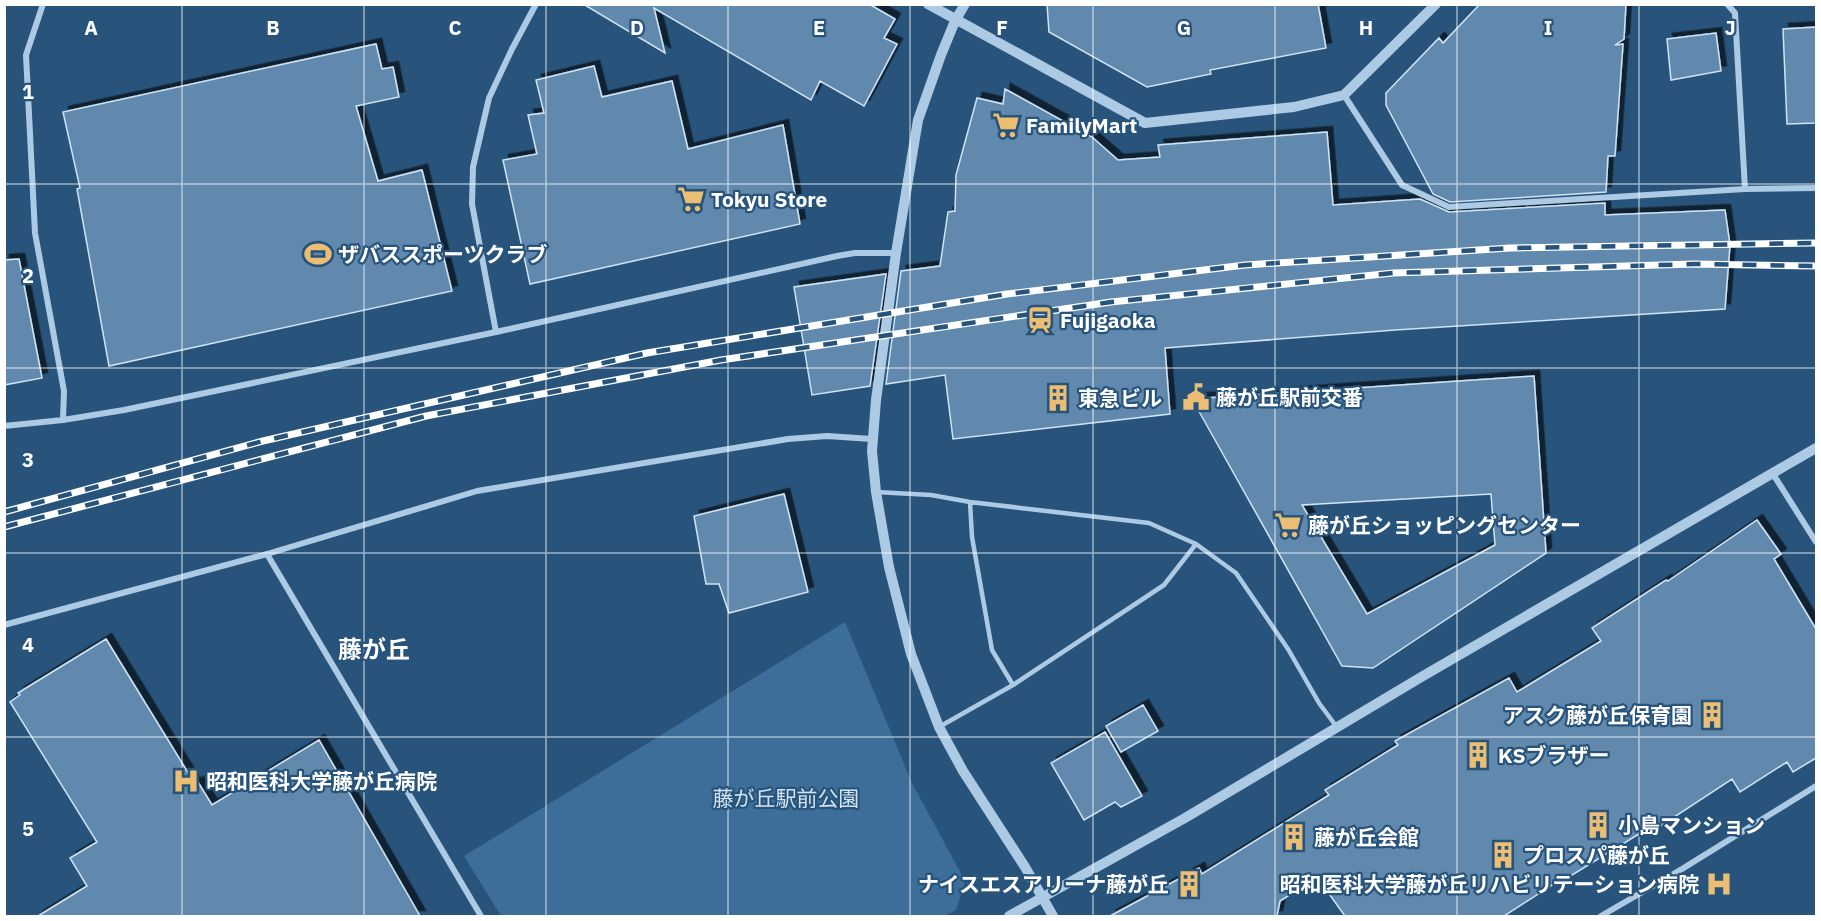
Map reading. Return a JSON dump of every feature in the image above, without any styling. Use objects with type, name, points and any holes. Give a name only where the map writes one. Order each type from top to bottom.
[{"type":"street","points":[[43,4],[26,55],[35,232],[64,391],[63,420]]},
{"type":"street","points":[[496,332],[472,204],[473,167],[489,98],[536,4]]},
{"type":"street","points":[[928,4],[955,21],[1145,123],[1294,107],[1344,95],[1436,4]]},
{"type":"street","points":[[965,4],[955,21],[918,120],[896,253],[872,439],[876,492],[889,567],[911,654],[939,727],[963,771],[1025,867],[1053,916]]},
{"type":"street","points":[[1727,4],[1735,13],[1745,189]]},
{"type":"street","points":[[1344,95],[1402,185],[1449,207],[1745,189],[1816,188]]},
{"type":"street","points":[[4,426],[63,420],[124,410],[496,332],[837,256],[855,253],[896,253]]},
{"type":"street","points":[[4,625],[267,554],[477,491],[788,439],[827,436],[872,439]]},
{"type":"street","points":[[1009,916],[1175,824],[1423,676],[1816,447]]},
{"type":"street","points":[[1773,474],[1816,542]]},
{"type":"street","points":[[267,554],[481,916]]},
{"type":"street","points":[[1601,916],[1816,786]]},
{"type":"lane","points":[[876,492],[931,495],[970,502],[1149,523],[1196,544],[1236,573],[1288,649],[1319,703],[1337,728]]},
{"type":"lane","points":[[970,502],[972,537],[992,650],[1013,685]]},
{"type":"lane","points":[[939,727],[1013,685],[1164,585],[1196,544]]},
{"type":"green space","name":"藤が丘駅前公園","points":[[845,622],[912,783],[965,881],[956,910],[945,916],[501,916],[464,856]]},
{"type":"building","points":[[583,4],[869,4],[895,19],[884,38],[897,44],[864,106],[820,81],[811,100],[654,8],[665,53]]},
{"type":"building","points":[[1047,4],[1318,4],[1326,48],[1210,70],[1211,74],[1147,87],[1049,32]]},
{"type":"building","points":[[1480,4],[1626,4],[1624,39],[1615,45],[1623,44],[1615,156],[1608,156],[1606,192],[1450,202],[1433,194],[1386,105],[1386,93],[1439,38],[1443,43]]},
{"type":"building","points":[[1816,27],[1816,123],[1787,124],[1783,29]]},
{"type":"building","points":[[1716,33],[1721,71],[1671,80],[1667,39]]},
{"type":"building","points":[[376,44],[382,69],[393,67],[399,97],[356,106],[378,181],[422,170],[452,291],[109,366],[77,189],[80,188],[63,112]]},
{"type":"building","points":[[594,66],[602,97],[672,81],[688,149],[783,125],[800,224],[530,284],[503,160],[537,154],[528,115],[544,113],[536,80]]},
{"type":"building","points":[[1005,89],[1092,137],[1118,160],[1160,157],[1158,145],[1327,132],[1333,205],[1420,199],[1449,212],[1605,203],[1605,215],[1725,210],[1730,245],[1725,309],[1395,330],[1165,348],[1170,414],[953,439],[945,375],[886,384],[901,271],[940,266],[948,212],[955,211],[956,175],[977,98],[1003,104]]},
{"type":"building","points":[[19,259],[42,378],[4,385],[4,260]]},
{"type":"building","points":[[886,274],[870,386],[812,395],[794,287]]},
{"type":"building","name":"藤が丘ショッピングセンター","points":[[1534,376],[1546,553],[1373,668],[1342,666],[1192,399]],"holes":[[[1491,494],[1495,545],[1367,614],[1302,505]]]},
{"type":"building","points":[[784,494],[808,592],[729,613],[719,584],[706,584],[694,516]]},
{"type":"building","points":[[1757,520],[1781,554],[1774,559],[1816,629],[1816,758],[1793,772],[1787,762],[1740,792],[1732,779],[1650,833],[1647,829],[1504,916],[1345,916],[1327,891],[1302,887],[1280,901],[1277,916],[1110,916],[1199,868],[1202,874],[1329,795],[1325,790],[1398,745],[1395,741],[1509,678],[1517,692],[1601,641],[1592,628],[1666,580],[1668,581]]},
{"type":"building","points":[[106,639],[195,784],[198,782],[212,805],[319,740],[420,916],[38,916],[87,886],[70,858],[97,842],[10,702],[20,695],[18,693]]},
{"type":"building","points":[[1143,705],[1158,731],[1121,752],[1106,726]]},
{"type":"building","points":[[1105,732],[1142,796],[1121,807],[1115,802],[1084,820],[1051,763]]},
{"type":"railway","points":[[4,512],[263,441],[647,353],[1007,294],[1245,265],[1510,248],[1816,243]]},
{"type":"railway","points":[[4,527],[426,416],[721,360],[1111,302],[1393,273],[1694,264],[1816,266]]},
{"type":"place","name":"FamilyMart","points":[[1006,125]]},
{"type":"place","name":"Tokyu Store","points":[[691,199]]},
{"type":"place","name":"ザバススポーツクラブ","points":[[318,254]]},
{"type":"place","name":"Fujigaoka","points":[[1040,320]]},
{"type":"place","name":"藤が丘駅前交番","points":[[1196,397]]},
{"type":"place","name":"東急ビル","points":[[1058,398]]},
{"type":"place","name":"藤が丘ショッピングセンター","points":[[1288,525]]},
{"type":"place","name":"アスク藤が丘保育園","points":[[1712,715]]},
{"type":"place","name":"KSブラザー","points":[[1478,755]]},
{"type":"place","name":"昭和医科大学藤が丘病院","points":[[186,781]]},
{"type":"place","name":"小島マンション","points":[[1598,825]]},
{"type":"place","name":"藤が丘会館","points":[[1294,837]]},
{"type":"place","name":"プロスパ藤が丘","points":[[1503,855]]},
{"type":"place","name":"ナイスエスアリーナ藤が丘","points":[[1189,884]]},
{"type":"place","name":"昭和医科大学藤が丘リハビリテーション病院","points":[[1719,884]]},
{"type":"district","name":"藤が丘","points":[[374,649]]}]
